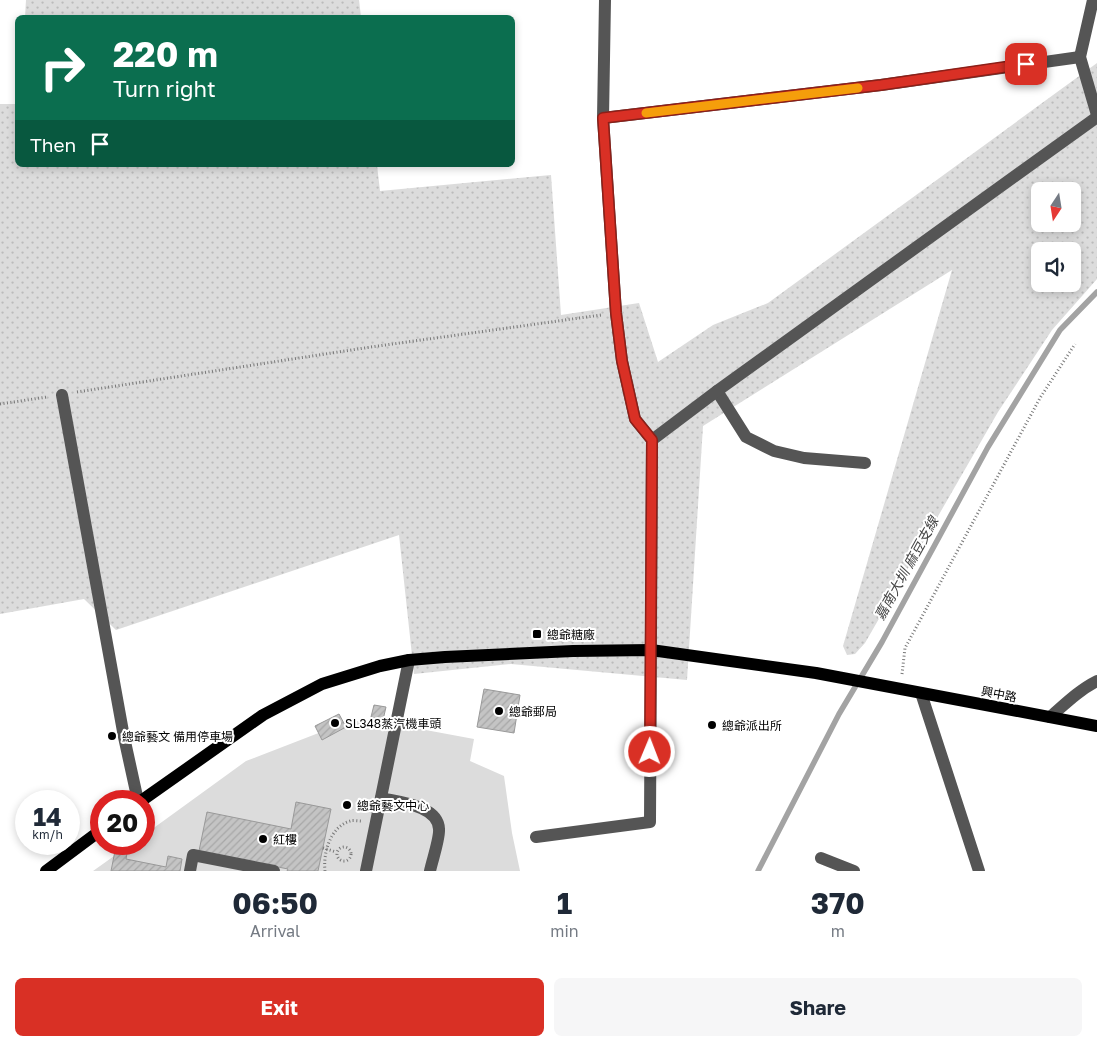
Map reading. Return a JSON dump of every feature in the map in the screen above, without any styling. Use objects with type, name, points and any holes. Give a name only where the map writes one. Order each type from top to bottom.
[{"type":"main road","name":"興中路","points":[[155,791],[263,715],[322,684],[380,666],[409,660],[554,652],[651,650],[816,673],[1097,726]]},
{"type":"main road","points":[[46,871],[90,838]]},
{"type":"street","points":[[536,837],[650,822],[652,440],[635,419],[622,361],[616,313],[603,118],[605,0]]},
{"type":"street","points":[[652,440],[1097,116],[1080,57],[1093,0]]},
{"type":"street","points":[[603,118],[881,85],[1080,57]]},
{"type":"street","points":[[717,391],[746,437],[774,451],[804,458],[865,463]]},
{"type":"street","points":[[62,395],[122,728],[137,790]]},
{"type":"street","points":[[366,871],[409,660]]},
{"type":"street","points":[[1050,717],[1068,701],[1097,681]]},
{"type":"street","points":[[921,693],[979,871]]},
{"type":"street","points":[[381,798],[421,807],[430,813],[436,821],[439,829],[430,871]]},
{"type":"street","points":[[190,871],[193,855],[274,871]]},
{"type":"street","points":[[821,858],[854,871]]},
{"type":"path","points":[[0,404],[371,347],[616,313]]},
{"type":"path","points":[[898,689],[905,648],[1040,398],[1075,344]]},
{"type":"path","points":[[325,871],[325,849],[339,828],[350,821],[376,823]]},
{"type":"path","points":[[346,847],[350,849],[351,854],[348,860],[343,861],[339,859],[337,852],[339,848],[346,847]]},
{"type":"path","points":[[325,849],[337,852]]},
{"type":"shaded area","points":[[26,0],[359,0],[361,15],[25,15]]},
{"type":"shaded area","points":[[1097,63],[1097,279],[1052,330],[998,412],[865,643],[855,654],[847,655],[843,646],[952,270],[703,426],[687,680],[511,664],[414,674],[399,535],[116,630],[84,599],[0,614],[0,104],[15,104],[15,167],[377,167],[380,191],[551,175],[561,315],[639,303],[658,362],[713,325],[768,303]]},
{"type":"shaded area","name":"總爺藝文中心","points":[[372,720],[474,739],[470,761],[504,776],[512,833],[520,871],[93,871],[116,855],[155,855],[155,827],[246,761],[347,722]]},
{"type":"building","name":"總爺郵局","points":[[484,689],[520,695],[514,733],[477,727]]},
{"type":"building","points":[[374,705],[386,707],[383,720],[371,717]]},
{"type":"building","points":[[339,714],[346,727],[322,740],[315,726]]},
{"type":"building","name":"紅樓","points":[[296,802],[331,809],[318,871],[287,871],[288,869],[199,851],[207,812],[291,829]]},
{"type":"building","points":[[114,855],[127,855],[126,859],[166,867],[168,856],[182,859],[180,871],[111,871]]},
{"type":"waterway","name":"嘉南大圳 麻豆支線","points":[[758,871],[839,714],[882,642],[988,447],[1060,330],[1097,292]]},
{"type":"slow traffic","points":[[646,113],[858,88]]},
{"type":"place","name":"總爺糖廠","points":[[537,634]]},
{"type":"place","name":"總爺郵局","points":[[499,711]]},
{"type":"place","name":"SL348蒸汽機車頭","points":[[335,723]]},
{"type":"place","name":"總爺派出所","points":[[712,725]]},
{"type":"place","name":"總爺藝文 備用停車場","points":[[112,736]]},
{"type":"place","name":"總爺藝文中心","points":[[347,805]]},
{"type":"place","name":"紅樓","points":[[263,839]]},
{"type":"route","points":[[650,752],[652,440],[635,419],[622,361],[616,313],[603,118],[881,85],[1026,64]]}]
